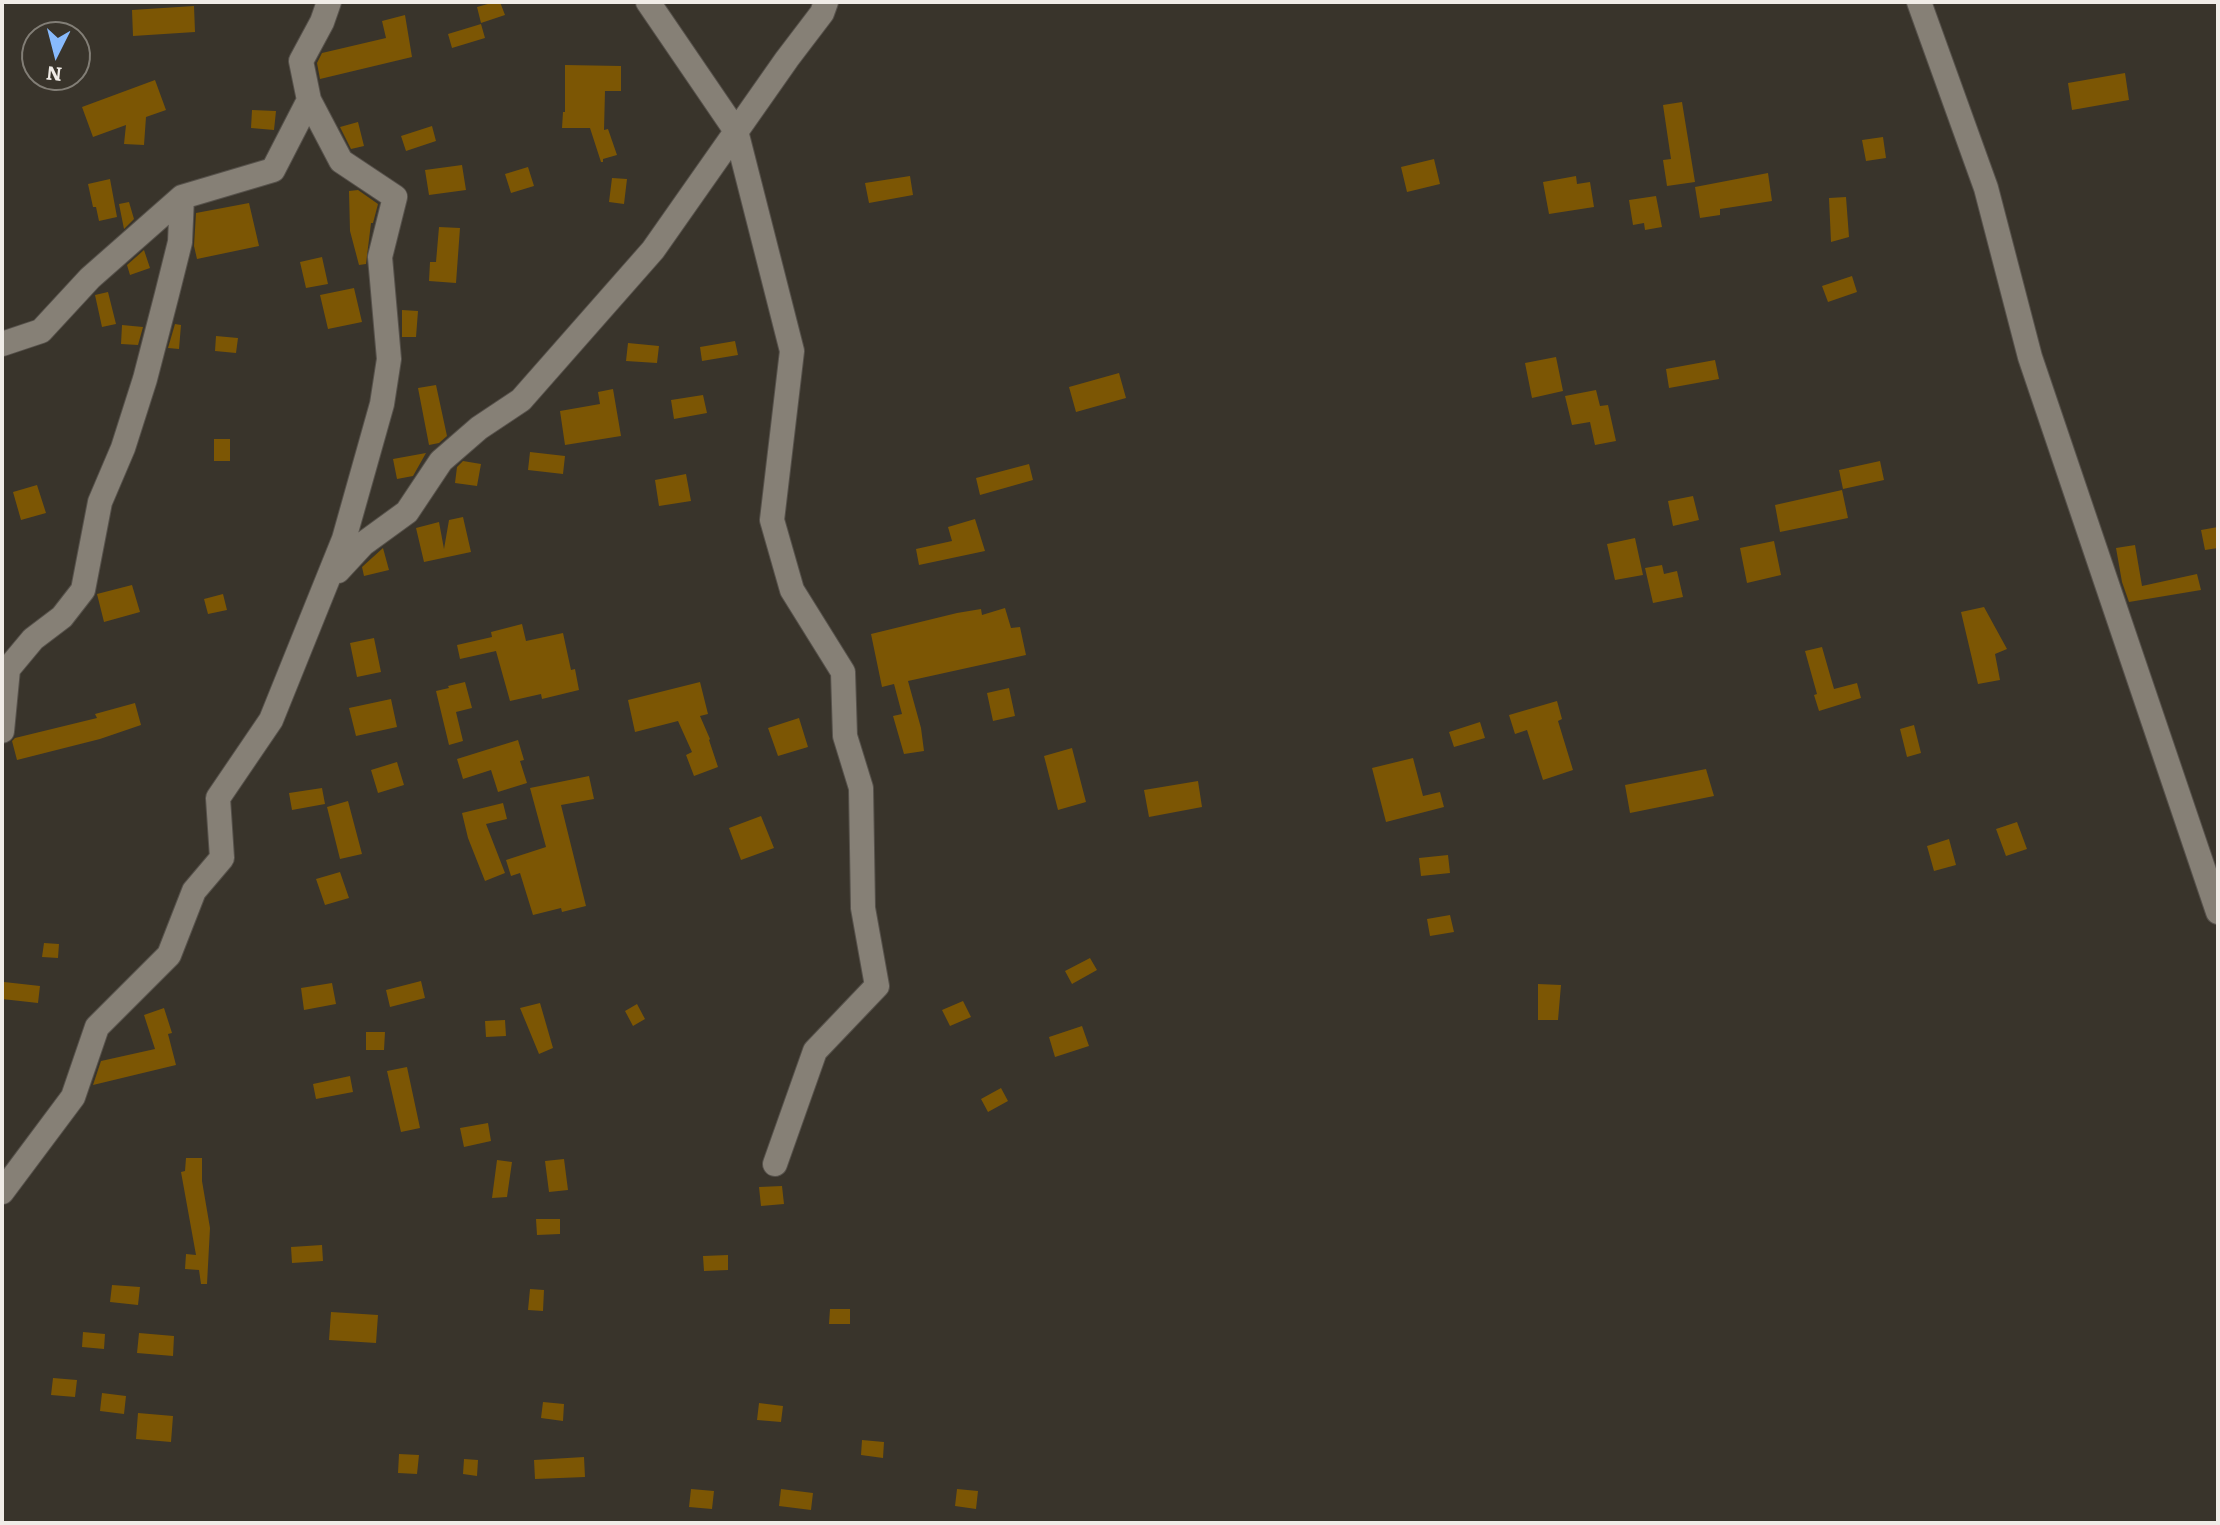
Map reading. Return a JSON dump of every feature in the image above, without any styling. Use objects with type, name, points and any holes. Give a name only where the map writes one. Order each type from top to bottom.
[{"type":"street","points":[[2,1192],[73,1097],[97,1027],[169,955],[194,891],[222,859],[218,798],[271,720],[344,539],[382,404],[389,359],[380,257],[395,197],[341,161],[309,100],[301,61],[322,22],[329,2]]},
{"type":"street","points":[[648,2],[736,131],[792,351],[772,520],[792,590],[842,672],[845,736],[861,788],[863,908],[877,986],[815,1051],[775,1164]]},
{"type":"street","points":[[324,587],[363,544],[407,513],[442,461],[479,428],[521,400],[653,250],[822,13],[825,2]]},
{"type":"street","points":[[1919,2],[1986,188],[2030,357],[2218,912]]},
{"type":"street","points":[[2,344],[41,331],[90,278],[182,197],[273,170],[309,100]]},
{"type":"street","points":[[2,731],[8,669],[33,639],[62,617],[83,590],[100,502],[130,425],[167,294],[180,242],[182,197]]},
{"type":"building","points":[[500,2],[505,15],[481,23],[477,7]]},
{"type":"building","points":[[194,6],[195,32],[133,36],[132,10]]},
{"type":"building","points":[[405,15],[412,57],[320,79],[317,63],[322,53],[386,38],[382,21]]},
{"type":"building","points":[[481,24],[485,38],[452,48],[448,34]]},
{"type":"building","points":[[565,65],[621,66],[621,91],[605,91],[604,130],[608,129],[617,155],[603,159],[603,162],[590,128],[562,128],[565,112]]},
{"type":"building","points":[[2125,73],[2129,100],[2072,110],[2068,83]]},
{"type":"building","points":[[155,80],[166,110],[146,117],[144,145],[124,144],[126,125],[93,137],[82,107]]},
{"type":"building","points":[[1682,102],[1695,182],[1667,186],[1663,160],[1671,159],[1663,105]]},
{"type":"building","points":[[252,110],[276,111],[274,130],[251,128]]},
{"type":"building","points":[[358,122],[364,146],[351,149],[340,127]]},
{"type":"building","points":[[432,126],[436,141],[406,151],[401,136]]},
{"type":"building","points":[[1883,137],[1886,158],[1866,161],[1862,140]]},
{"type":"building","points":[[1434,159],[1440,184],[1407,192],[1401,167]]},
{"type":"building","points":[[462,165],[466,190],[429,195],[425,170]]},
{"type":"building","points":[[528,167],[534,186],[511,193],[505,174]]},
{"type":"building","points":[[1768,173],[1772,201],[1720,209],[1720,215],[1700,218],[1695,187]]},
{"type":"building","points":[[910,176],[913,195],[869,203],[865,183]]},
{"type":"building","points":[[1576,176],[1577,184],[1590,182],[1594,207],[1549,214],[1543,182]]},
{"type":"building","points":[[612,178],[627,179],[624,204],[609,202]]},
{"type":"building","points":[[110,179],[117,217],[99,221],[88,184]]},
{"type":"building","points":[[358,190],[378,204],[371,223],[366,264],[359,265],[350,231],[349,191]]},
{"type":"building","points":[[1656,196],[1662,227],[1645,230],[1644,223],[1633,225],[1629,200]]},
{"type":"building","points":[[1846,197],[1849,237],[1831,242],[1829,198]]},
{"type":"building","points":[[129,202],[134,219],[124,229],[119,204]]},
{"type":"building","points":[[249,203],[259,246],[197,259],[194,246],[196,213]]},
{"type":"building","points":[[439,227],[460,228],[456,283],[429,281],[430,262],[436,262]]},
{"type":"building","points":[[144,250],[150,268],[130,275],[127,265]]},
{"type":"building","points":[[322,257],[328,284],[306,288],[300,262]]},
{"type":"building","points":[[1852,276],[1857,292],[1828,302],[1822,286]]},
{"type":"building","points":[[354,288],[362,322],[328,329],[320,295]]},
{"type":"building","points":[[108,292],[116,324],[102,327],[95,295]]},
{"type":"building","points":[[402,310],[418,311],[416,337],[402,337]]},
{"type":"building","points":[[175,324],[181,325],[179,349],[168,348]]},
{"type":"building","points":[[122,325],[143,327],[138,345],[121,344]]},
{"type":"building","points":[[216,336],[238,338],[236,353],[215,351]]},
{"type":"building","points":[[735,341],[738,355],[702,361],[700,347]]},
{"type":"building","points":[[628,343],[659,346],[657,363],[626,361]]},
{"type":"building","points":[[1556,357],[1563,391],[1532,398],[1525,363]]},
{"type":"building","points":[[1715,360],[1719,379],[1669,388],[1666,369]]},
{"type":"building","points":[[1119,373],[1126,398],[1076,412],[1069,387]]},
{"type":"building","points":[[436,385],[447,436],[439,443],[429,445],[418,388]]},
{"type":"building","points":[[613,389],[621,436],[565,445],[560,411],[600,404],[598,392]]},
{"type":"building","points":[[1596,390],[1600,406],[1608,405],[1616,441],[1595,445],[1590,422],[1572,425],[1565,396]]},
{"type":"building","points":[[703,395],[707,413],[674,419],[671,400]]},
{"type":"building","points":[[214,439],[230,439],[230,461],[214,461]]},
{"type":"building","points":[[530,452],[565,456],[563,474],[528,470]]},
{"type":"building","points":[[426,453],[413,476],[397,479],[393,459]]},
{"type":"building","points":[[463,461],[481,464],[477,486],[455,483],[457,467]]},
{"type":"building","points":[[1880,461],[1884,480],[1843,489],[1839,470]]},
{"type":"building","points":[[1029,464],[1033,480],[980,495],[976,478]]},
{"type":"building","points":[[686,474],[691,501],[659,506],[655,480]]},
{"type":"building","points":[[37,485],[46,513],[21,520],[13,492]]},
{"type":"building","points":[[1842,490],[1848,518],[1780,532],[1775,505]]},
{"type":"building","points":[[1693,496],[1699,520],[1673,526],[1668,501]]},
{"type":"building","points":[[463,517],[471,552],[424,562],[416,528],[439,522],[444,549],[449,520]]},
{"type":"building","points":[[975,519],[985,551],[919,565],[916,549],[952,541],[948,527]]},
{"type":"building","points":[[2218,527],[2218,548],[2205,550],[2201,530]]},
{"type":"building","points":[[1635,538],[1643,575],[1615,580],[1607,544]]},
{"type":"building","points":[[1774,541],[1781,575],[1747,583],[1740,548]]},
{"type":"building","points":[[2135,545],[2142,586],[2197,574],[2201,590],[2129,602],[2122,582],[2116,548]]},
{"type":"building","points":[[383,548],[389,570],[364,576],[362,567]]},
{"type":"building","points":[[1662,565],[1664,574],[1677,571],[1683,597],[1653,603],[1645,568]]},
{"type":"building","points":[[132,585],[140,612],[104,622],[97,594]]},
{"type":"building","points":[[223,594],[227,610],[208,614],[204,599]]},
{"type":"building","points":[[1984,607],[2007,649],[1995,654],[2000,680],[1978,684],[1961,612]]},
{"type":"building","points":[[1005,608],[1011,628],[1020,627],[1026,655],[908,681],[921,728],[924,751],[904,754],[893,716],[902,714],[894,684],[882,687],[871,634],[957,613],[981,609],[982,615]]},
{"type":"building","points":[[522,624],[526,641],[563,633],[571,670],[575,669],[579,690],[542,699],[541,694],[510,701],[496,651],[460,659],[457,645],[492,637],[491,632]]},
{"type":"building","points":[[374,638],[381,672],[357,677],[350,643]]},
{"type":"building","points":[[1822,647],[1834,689],[1857,683],[1861,698],[1819,711],[1805,651]]},
{"type":"building","points":[[465,682],[472,708],[456,712],[463,741],[449,745],[436,691]]},
{"type":"building","points":[[700,682],[708,714],[700,716],[718,767],[694,776],[686,755],[692,752],[678,721],[635,732],[628,700]]},
{"type":"building","points":[[1009,688],[1015,716],[993,721],[987,693]]},
{"type":"building","points":[[391,699],[397,727],[356,736],[349,708]]},
{"type":"building","points":[[1557,701],[1562,719],[1558,721],[1573,770],[1543,780],[1527,730],[1515,734],[1509,715]]},
{"type":"building","points":[[135,703],[141,725],[100,739],[17,760],[12,741],[15,738],[97,718],[95,714]]},
{"type":"building","points":[[799,718],[808,747],[778,756],[768,728]]},
{"type":"building","points":[[1480,722],[1485,738],[1454,747],[1449,732]]},
{"type":"building","points":[[1914,725],[1921,753],[1907,757],[1900,729]]},
{"type":"building","points":[[518,740],[524,760],[520,761],[527,783],[498,792],[491,770],[463,779],[457,759]]},
{"type":"building","points":[[1072,748],[1086,802],[1058,810],[1044,756]]},
{"type":"building","points":[[1413,758],[1423,796],[1440,792],[1444,807],[1386,822],[1372,768]]},
{"type":"building","points":[[397,762],[404,785],[378,793],[371,770]]},
{"type":"building","points":[[1706,769],[1714,796],[1630,813],[1625,785]]},
{"type":"building","points":[[589,776],[594,799],[561,805],[586,906],[562,912],[561,908],[533,915],[520,873],[511,876],[506,860],[546,847],[530,788]]},
{"type":"building","points":[[1198,781],[1202,807],[1149,817],[1144,790]]},
{"type":"building","points":[[322,788],[325,804],[292,810],[289,793]]},
{"type":"building","points":[[348,801],[362,854],[340,859],[327,807]]},
{"type":"building","points":[[503,803],[507,819],[486,824],[505,873],[485,881],[468,838],[462,813]]},
{"type":"building","points":[[761,816],[774,848],[741,860],[729,828]]},
{"type":"building","points":[[2017,822],[2027,849],[2006,856],[1996,829]]},
{"type":"building","points":[[1949,839],[1956,865],[1934,871],[1927,846]]},
{"type":"building","points":[[1448,855],[1450,873],[1421,876],[1419,858]]},
{"type":"building","points":[[340,872],[349,898],[325,905],[316,879]]},
{"type":"building","points":[[1450,915],[1454,932],[1430,936],[1427,919]]},
{"type":"building","points":[[44,943],[59,944],[58,958],[42,957]]},
{"type":"building","points":[[1090,958],[1097,970],[1072,984],[1065,971]]},
{"type":"building","points":[[421,981],[425,998],[390,1007],[386,990]]},
{"type":"building","points":[[4,982],[40,986],[38,1003],[2,999]]},
{"type":"building","points":[[332,983],[336,1004],[304,1010],[301,988]]},
{"type":"building","points":[[1538,984],[1561,985],[1558,1020],[1538,1020]]},
{"type":"building","points":[[963,1001],[971,1017],[950,1026],[942,1010]]},
{"type":"building","points":[[540,1003],[553,1048],[539,1054],[520,1008]]},
{"type":"building","points":[[637,1004],[645,1019],[633,1026],[625,1011]]},
{"type":"building","points":[[164,1008],[172,1033],[168,1034],[176,1065],[93,1085],[101,1061],[155,1049],[144,1015]]},
{"type":"building","points":[[505,1020],[506,1036],[486,1037],[485,1021]]},
{"type":"building","points":[[1082,1026],[1089,1046],[1055,1057],[1049,1037]]},
{"type":"building","points":[[366,1032],[385,1032],[384,1050],[366,1050]]},
{"type":"building","points":[[407,1067],[420,1128],[401,1132],[387,1071]]},
{"type":"building","points":[[350,1076],[353,1092],[316,1099],[313,1084]]},
{"type":"building","points":[[1001,1088],[1008,1101],[988,1112],[981,1099]]},
{"type":"building","points":[[488,1123],[491,1141],[464,1147],[460,1128]]},
{"type":"building","points":[[186,1158],[202,1158],[202,1181],[210,1228],[207,1284],[201,1284],[199,1270],[185,1269],[186,1254],[196,1255],[181,1172],[185,1171]]},
{"type":"building","points":[[564,1159],[568,1190],[549,1192],[545,1161]]},
{"type":"building","points":[[497,1160],[512,1162],[507,1197],[492,1198]]},
{"type":"building","points":[[782,1186],[784,1204],[761,1206],[759,1187]]},
{"type":"building","points":[[536,1219],[560,1219],[560,1234],[537,1235]]},
{"type":"building","points":[[322,1245],[323,1261],[292,1263],[291,1247]]},
{"type":"building","points":[[728,1255],[728,1270],[704,1271],[703,1256]]},
{"type":"building","points":[[112,1285],[140,1287],[138,1305],[110,1302]]},
{"type":"building","points":[[530,1289],[544,1290],[543,1311],[528,1310]]},
{"type":"building","points":[[830,1309],[850,1309],[850,1324],[829,1324]]},
{"type":"building","points":[[331,1312],[378,1315],[376,1343],[329,1340]]},
{"type":"building","points":[[83,1332],[105,1334],[104,1349],[82,1347]]},
{"type":"building","points":[[139,1333],[174,1336],[173,1356],[137,1353]]},
{"type":"building","points":[[53,1378],[77,1380],[75,1397],[51,1395]]},
{"type":"building","points":[[102,1393],[126,1396],[124,1414],[100,1411]]},
{"type":"building","points":[[543,1402],[564,1404],[563,1421],[541,1418]]},
{"type":"building","points":[[759,1403],[783,1406],[781,1422],[757,1420]]},
{"type":"building","points":[[138,1413],[173,1416],[171,1442],[136,1439]]},
{"type":"building","points":[[862,1440],[884,1442],[883,1458],[861,1455]]},
{"type":"building","points":[[399,1454],[419,1455],[417,1474],[398,1473]]},
{"type":"building","points":[[584,1457],[585,1477],[535,1479],[534,1460]]},
{"type":"building","points":[[464,1459],[478,1460],[477,1476],[463,1474]]},
{"type":"building","points":[[691,1489],[714,1491],[712,1509],[689,1507]]},
{"type":"building","points":[[781,1489],[813,1493],[811,1510],[779,1506]]},
{"type":"building","points":[[957,1489],[978,1491],[976,1509],[955,1506]]}]
